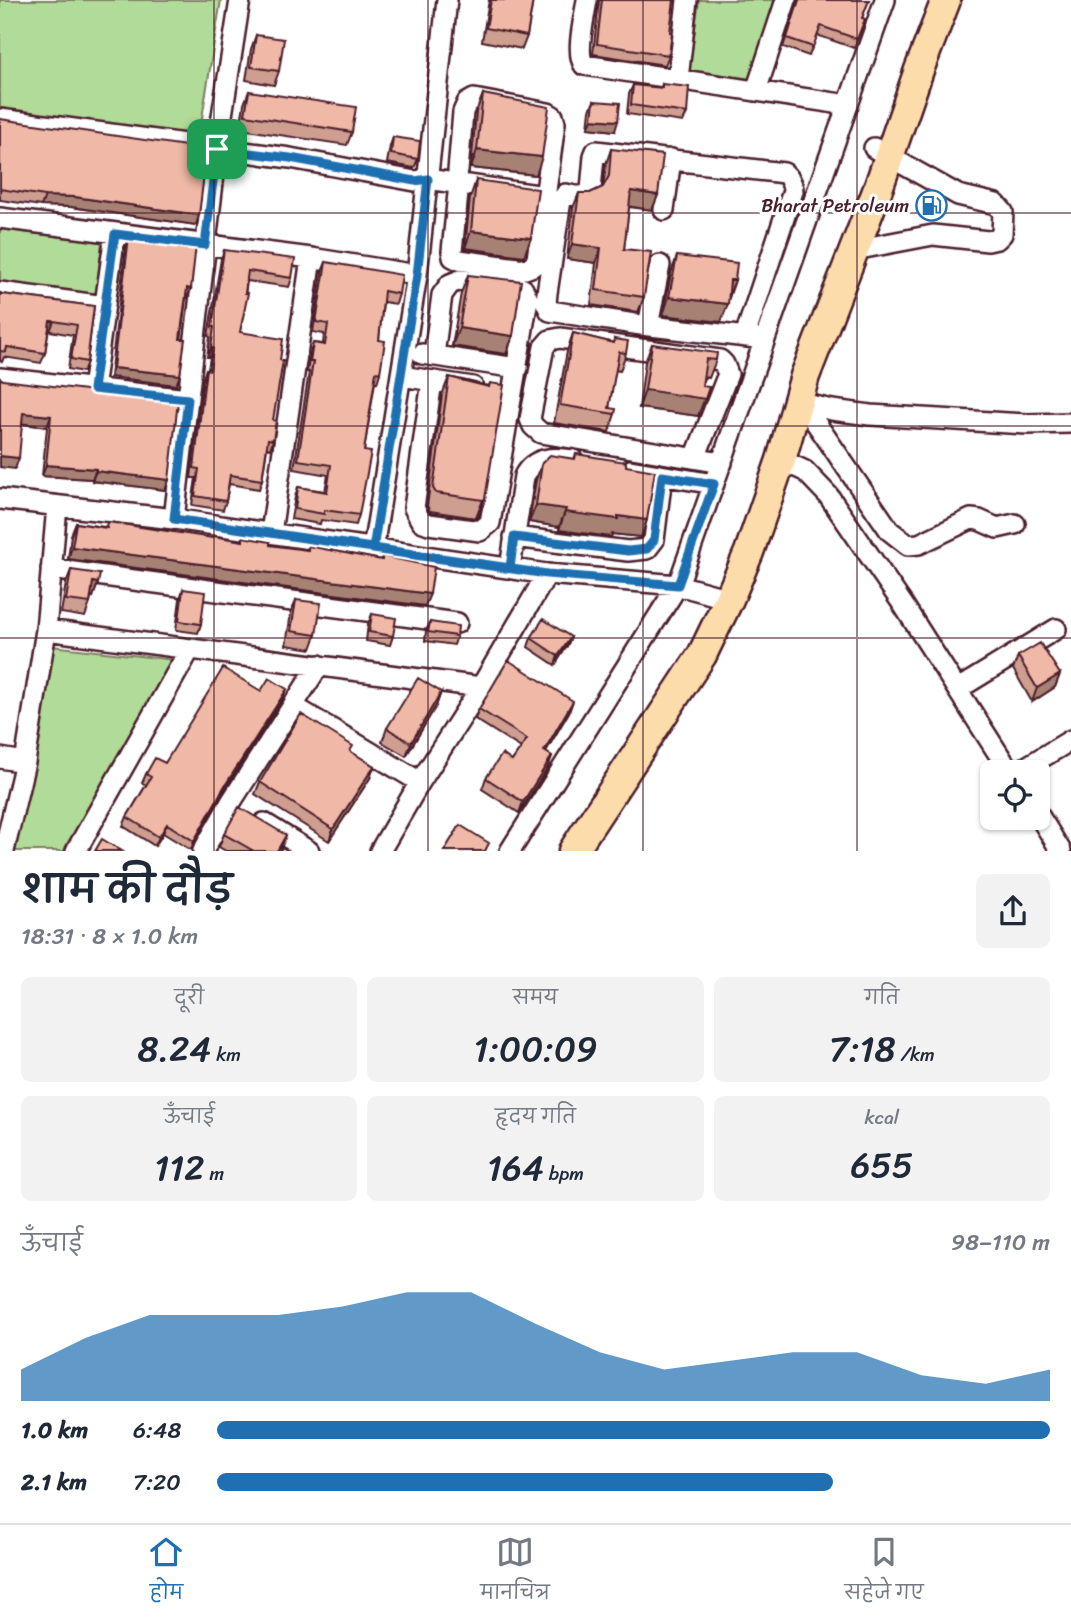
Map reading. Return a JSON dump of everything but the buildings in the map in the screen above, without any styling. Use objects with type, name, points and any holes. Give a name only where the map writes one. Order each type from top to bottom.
[{"type":"highway","points":[[555,851],[702,655],[723,596],[749,552],[854,250],[926,0]]},
{"type":"highway","points":[[723,596],[724,578],[763,455],[881,152],[946,0]]},
{"type":"highway","points":[[573,851],[617,769]]},
{"type":"street","points":[[174,519],[217,149],[240,0]]},
{"type":"street","points":[[373,549],[417,275],[447,0]]},
{"type":"street","points":[[587,0],[580,51],[584,65],[848,105]]},
{"type":"street","points":[[678,79],[687,0]]},
{"type":"street","points":[[756,91],[786,0]]},
{"type":"street","points":[[510,851],[678,585],[885,0]]},
{"type":"street","points":[[474,99],[553,116],[555,123],[537,259],[533,265],[525,268],[453,257],[459,177],[463,112],[467,103],[474,99]]},
{"type":"street","points":[[0,119],[290,158],[415,181],[428,173],[545,192]]},
{"type":"street","points":[[746,337],[793,191],[791,181],[784,173],[596,151],[591,190],[584,197],[566,194],[561,200],[547,293],[548,309],[554,313],[648,326],[746,337],[765,339]]},
{"type":"street","points":[[854,250],[933,235],[988,241],[997,239],[1002,234],[1003,212],[996,204],[958,195],[881,152]]},
{"type":"street","points":[[664,210],[671,159]]},
{"type":"street","points":[[0,218],[311,258],[417,275]]},
{"type":"street","points":[[93,389],[115,234]]},
{"type":"street","points":[[271,533],[311,258]]},
{"type":"street","points":[[648,326],[660,265]]},
{"type":"street","points":[[432,380],[414,508],[421,521],[429,524],[475,532],[486,529],[490,523],[499,391],[518,368],[528,299],[523,289],[514,285],[460,281],[450,284],[442,295],[433,355]]},
{"type":"street","points":[[0,292],[105,306]]},
{"type":"street","points":[[695,458],[728,374],[720,360],[561,338],[550,340],[544,347],[530,419],[536,430],[722,463]]},
{"type":"street","points":[[405,351],[518,368]]},
{"type":"street","points":[[401,376],[499,391]]},
{"type":"street","points":[[0,378],[188,399]]},
{"type":"street","points":[[800,403],[870,415],[1027,424],[1071,423]]},
{"type":"street","points":[[800,403],[890,531],[908,545],[919,544],[971,519],[997,528],[1015,524]]},
{"type":"street","points":[[510,568],[524,476],[532,464],[553,458],[587,463]]},
{"type":"street","points":[[781,460],[805,471],[828,495],[1002,760]]},
{"type":"street","points":[[612,467],[714,484]]},
{"type":"street","points":[[514,537],[628,551],[647,549],[654,540],[662,476]]},
{"type":"street","points":[[0,499],[174,519],[547,574],[678,585],[723,596]]},
{"type":"street","points":[[4,851],[25,762],[46,630],[57,506]]},
{"type":"street","points":[[51,569],[457,623]]},
{"type":"street","points":[[380,851],[547,574]]},
{"type":"street","points":[[958,690],[1056,629]]},
{"type":"street","points":[[46,630],[481,687]]},
{"type":"street","points":[[76,851],[190,649]]},
{"type":"street","points":[[203,851],[242,809],[293,706],[319,665]]},
{"type":"street","points":[[293,706],[420,782]]},
{"type":"street","points":[[1038,760],[1071,740]]},
{"type":"street","points":[[0,758],[25,762]]},
{"type":"street","points":[[242,809],[309,851]]},
{"type":"street","points":[[1050,829],[1063,846]]},
{"type":"green space","points":[[0,0],[221,0],[198,143],[0,114]]},
{"type":"green space","points":[[699,0],[776,0],[750,80],[689,71]]},
{"type":"green space","points":[[0,229],[102,242],[96,294],[0,282]]},
{"type":"green space","points":[[52,646],[175,660],[64,851],[10,851]]},
{"type":"place","name":"Bharat Petroleum","points":[[932,205]]},
{"type":"route","points":[[217,149],[205,245],[115,234],[93,389],[188,399],[174,519],[373,549],[510,568],[514,537],[628,551],[647,549],[654,540],[662,476],[714,484],[678,585],[547,574],[373,549],[417,275],[428,179],[415,181],[290,158],[217,149]]}]
